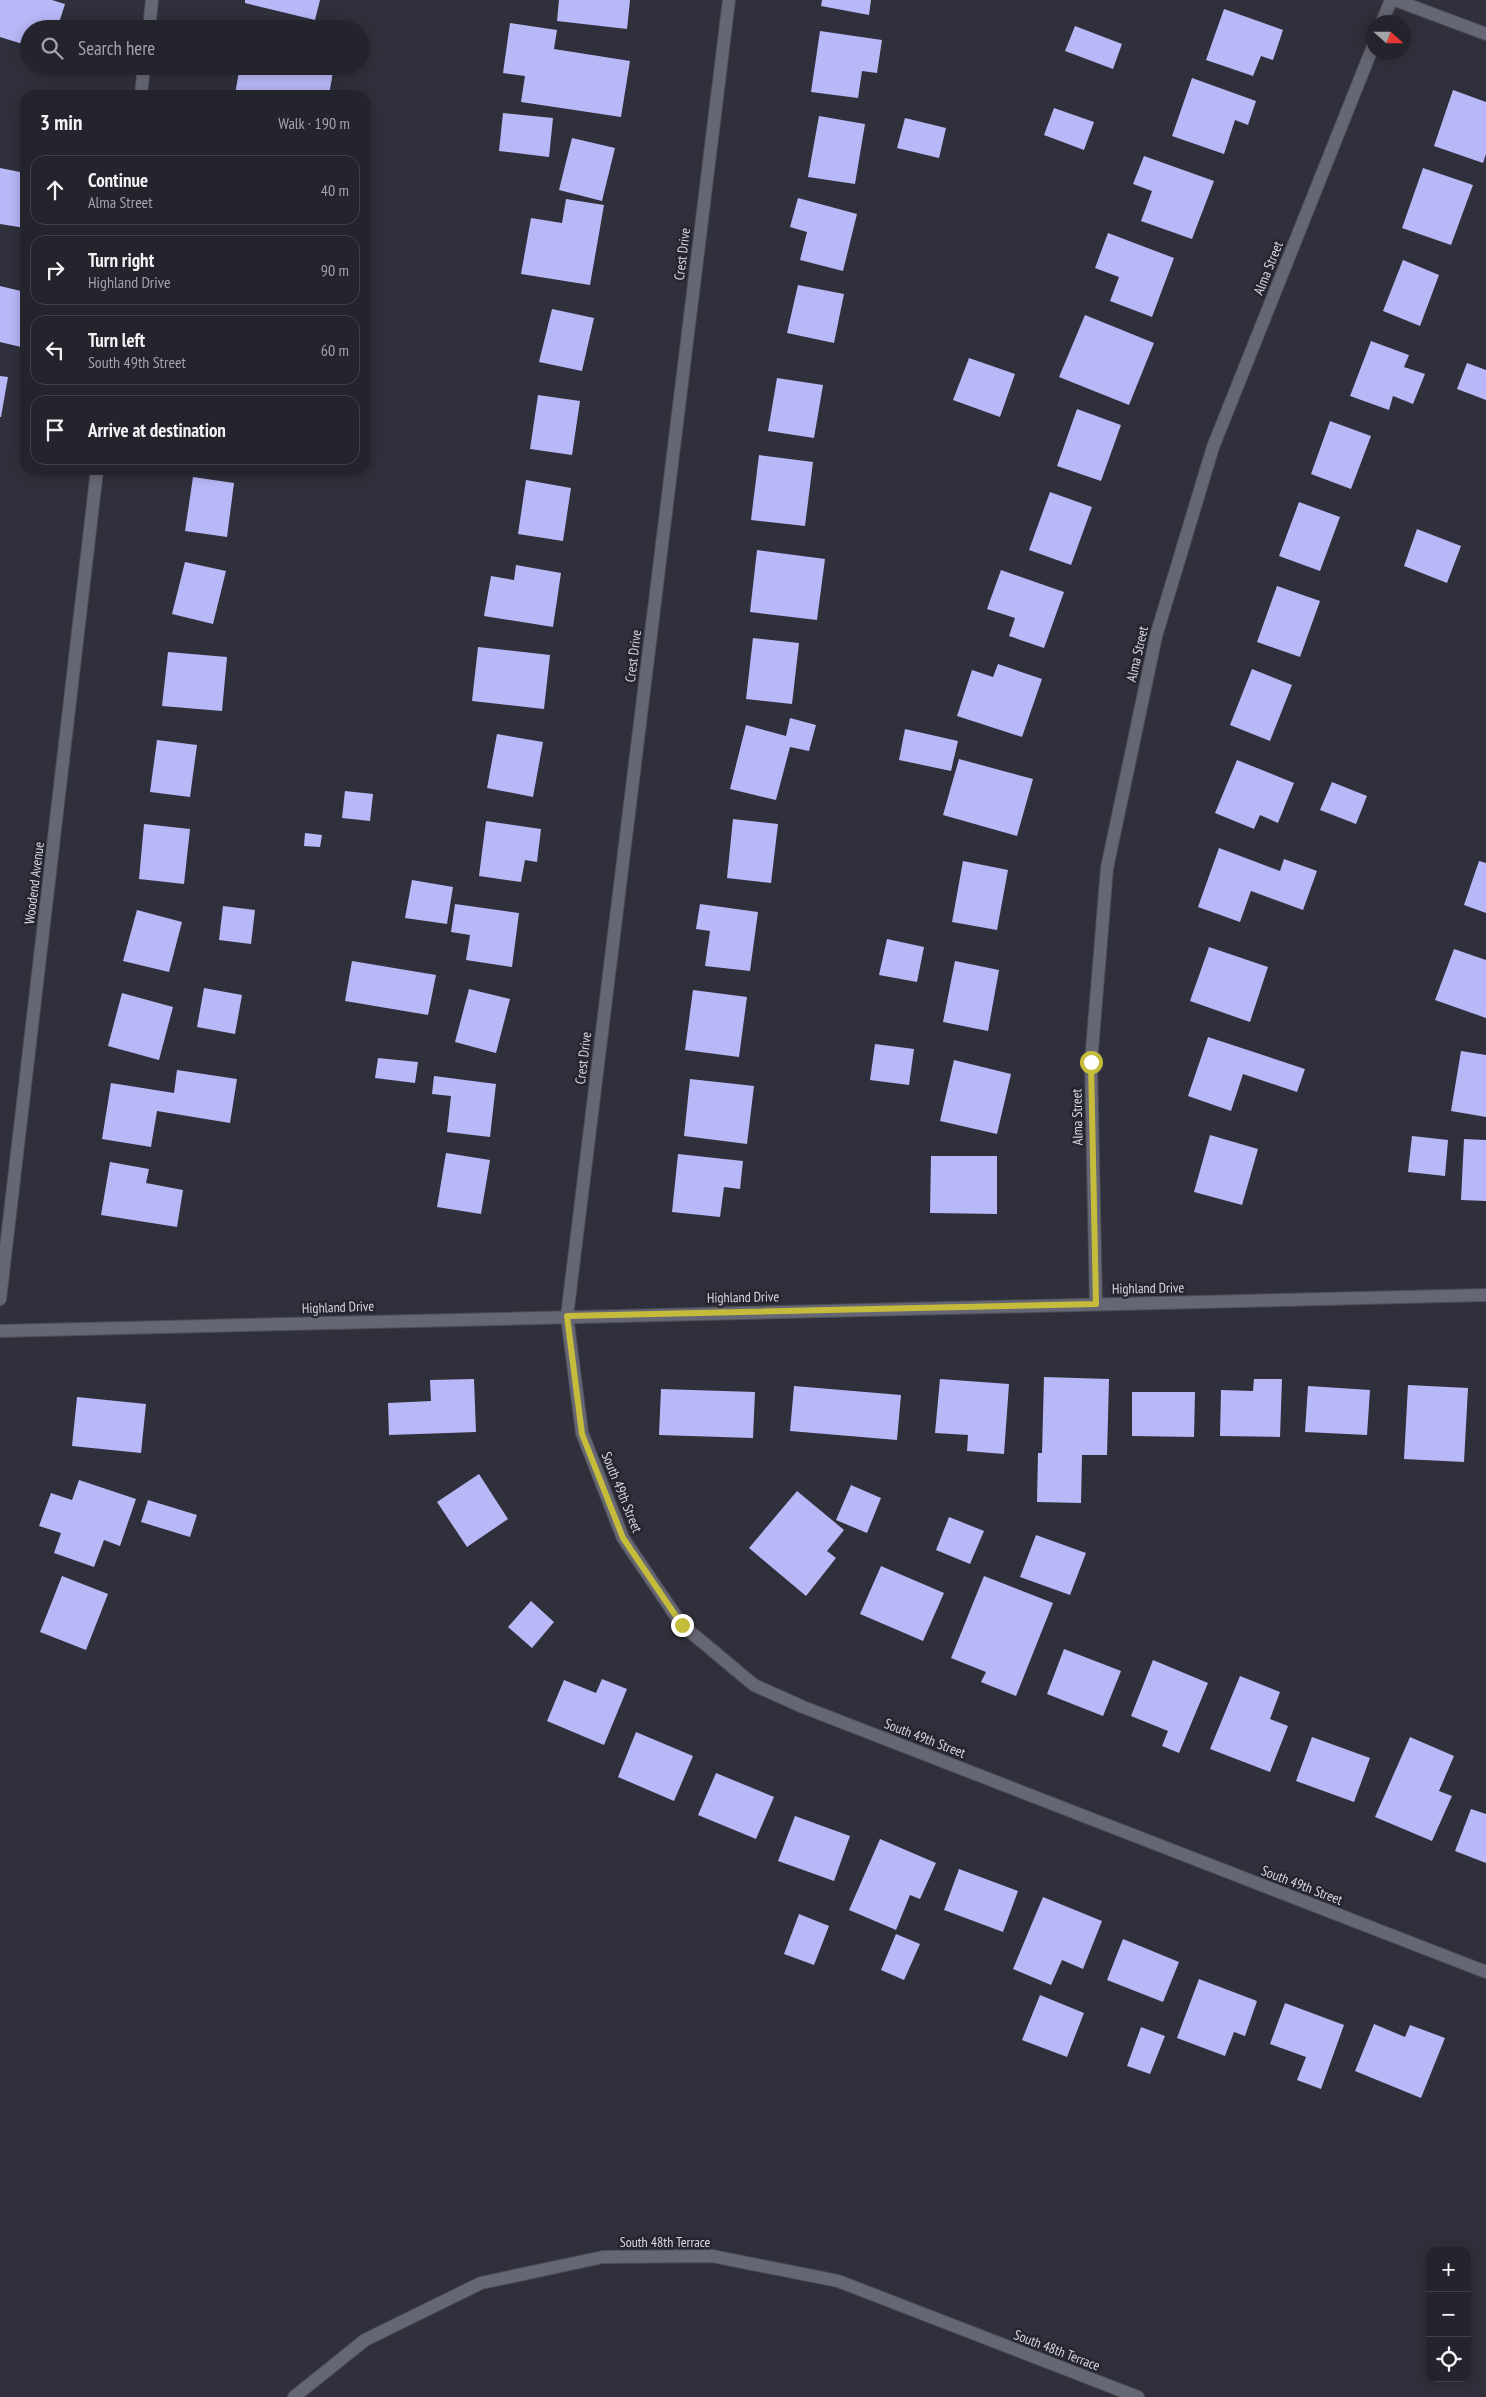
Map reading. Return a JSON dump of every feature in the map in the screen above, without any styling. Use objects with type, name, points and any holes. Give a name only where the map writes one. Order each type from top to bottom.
[{"type":"street","points":[[150,20],[152,0]]},
{"type":"street","name":"Crest Drive","points":[[567,1316],[729,0]]},
{"type":"street","points":[[1385,15],[1391,0]]},
{"type":"street","points":[[1395,0],[1486,34]]},
{"type":"street","name":"Alma Street","points":[[1096,1304],[1091,1062],[1107,868],[1156,636],[1213,447],[1368,60]]},
{"type":"street","points":[[142,90],[143,75]]},
{"type":"street","name":"Woodend Avenue","points":[[0,1299],[96,475]]},
{"type":"street","name":"Highland Drive","points":[[0,1331],[1486,1295]]},
{"type":"street","name":"South 49th Street","points":[[567,1316],[582,1434],[623,1538],[682,1625],[754,1685],[803,1707],[1486,1972]]},
{"type":"street","name":"South 48th Terrace","points":[[294,2397],[365,2340],[481,2283],[603,2257],[712,2256],[838,2281],[1138,2397]]},
{"type":"building","points":[[0,0],[52,0],[65,4],[60,20],[20,20],[20,43],[0,37]]},
{"type":"building","points":[[245,0],[320,0],[315,20],[245,3]]},
{"type":"building","points":[[559,0],[630,0],[627,29],[557,21]]},
{"type":"building","points":[[822,0],[871,0],[869,15],[821,6]]},
{"type":"building","points":[[1224,9],[1283,30],[1273,60],[1261,56],[1253,76],[1206,60]]},
{"type":"building","points":[[510,23],[557,30],[554,49],[630,61],[621,117],[521,102],[525,76],[503,73]]},
{"type":"building","points":[[1075,26],[1122,44],[1113,69],[1065,51]]},
{"type":"building","points":[[820,31],[882,40],[877,73],[862,71],[858,98],[811,92]]},
{"type":"building","points":[[238,75],[332,75],[330,90],[236,90]]},
{"type":"building","points":[[1192,78],[1256,101],[1248,125],[1235,120],[1224,154],[1172,136]]},
{"type":"building","points":[[1453,90],[1486,102],[1486,154],[1483,163],[1434,146]]},
{"type":"building","points":[[1054,108],[1094,122],[1084,150],[1044,135]]},
{"type":"building","points":[[503,113],[553,118],[549,157],[499,151]]},
{"type":"building","points":[[819,116],[865,124],[855,184],[808,177]]},
{"type":"building","points":[[905,118],[946,128],[939,158],[897,148]]},
{"type":"building","points":[[572,138],[615,148],[602,201],[559,190]]},
{"type":"building","points":[[1144,156],[1214,181],[1192,239],[1141,221],[1152,191],[1133,184]]},
{"type":"building","points":[[0,168],[20,172],[20,227],[0,224]]},
{"type":"building","points":[[1423,168],[1473,185],[1451,245],[1402,228]]},
{"type":"building","points":[[798,198],[857,214],[843,271],[800,260],[807,232],[790,227]]},
{"type":"building","points":[[566,199],[604,205],[590,285],[521,274],[531,218],[562,223]]},
{"type":"building","points":[[1108,233],[1174,258],[1152,317],[1110,301],[1119,277],[1095,268]]},
{"type":"building","points":[[1403,260],[1439,275],[1420,326],[1383,311]]},
{"type":"building","points":[[798,285],[844,294],[834,343],[787,333]]},
{"type":"building","points":[[0,286],[20,291],[20,347],[0,342]]},
{"type":"building","points":[[552,309],[594,318],[582,371],[539,362]]},
{"type":"building","points":[[1085,315],[1154,343],[1129,405],[1059,377]]},
{"type":"building","points":[[1371,341],[1409,355],[1404,367],[1425,374],[1413,404],[1393,396],[1389,410],[1350,396]]},
{"type":"building","points":[[969,358],[1015,374],[1000,417],[953,400]]},
{"type":"building","points":[[1467,363],[1486,370],[1486,400],[1457,389]]},
{"type":"building","points":[[0,376],[8,377],[1,417],[0,417]]},
{"type":"building","points":[[777,378],[823,385],[814,438],[768,431]]},
{"type":"building","points":[[538,395],[580,401],[572,455],[530,449]]},
{"type":"building","points":[[1077,409],[1121,425],[1101,481],[1057,466]]},
{"type":"building","points":[[1330,421],[1371,436],[1351,489],[1311,474]]},
{"type":"building","points":[[759,455],[813,462],[805,526],[751,520]]},
{"type":"building","points":[[193,477],[234,483],[227,537],[185,531]]},
{"type":"building","points":[[526,480],[571,488],[563,541],[518,534]]},
{"type":"building","points":[[1050,492],[1092,507],[1071,565],[1029,550]]},
{"type":"building","points":[[1299,502],[1340,517],[1320,571],[1279,556]]},
{"type":"building","points":[[1417,529],[1461,546],[1447,583],[1404,566]]},
{"type":"building","points":[[757,550],[825,559],[817,620],[750,612]]},
{"type":"building","points":[[185,562],[226,571],[213,624],[172,614]]},
{"type":"building","points":[[516,565],[561,573],[553,627],[484,616],[491,576],[514,580]]},
{"type":"building","points":[[1001,570],[1064,592],[1044,648],[1009,636],[1015,618],[987,609]]},
{"type":"building","points":[[1277,586],[1320,601],[1300,657],[1257,642]]},
{"type":"building","points":[[753,638],[799,643],[792,704],[746,699]]},
{"type":"building","points":[[478,647],[550,655],[544,709],[472,701]]},
{"type":"building","points":[[168,652],[227,657],[222,711],[162,706]]},
{"type":"building","points":[[998,664],[1042,679],[1022,737],[957,716],[972,670],[993,677]]},
{"type":"building","points":[[1252,669],[1292,685],[1270,741],[1230,725]]},
{"type":"building","points":[[790,718],[816,725],[809,751],[790,747],[776,800],[730,789],[746,725],[786,736]]},
{"type":"building","points":[[905,729],[958,741],[951,771],[899,760]]},
{"type":"building","points":[[497,734],[543,742],[533,797],[487,788]]},
{"type":"building","points":[[157,740],[197,745],[190,797],[150,792]]},
{"type":"building","points":[[959,759],[1033,779],[1017,836],[943,815]]},
{"type":"building","points":[[1237,760],[1294,783],[1278,823],[1260,815],[1254,829],[1215,813]]},
{"type":"building","points":[[1332,782],[1367,796],[1356,824],[1320,810]]},
{"type":"building","points":[[345,791],[373,794],[370,821],[342,818]]},
{"type":"building","points":[[733,819],[778,824],[771,883],[727,878]]},
{"type":"building","points":[[486,821],[541,829],[537,862],[525,860],[521,882],[479,876]]},
{"type":"building","points":[[144,824],[190,829],[184,884],[139,879]]},
{"type":"building","points":[[305,833],[322,835],[320,847],[304,846]]},
{"type":"building","points":[[1219,848],[1280,871],[1284,859],[1317,871],[1303,910],[1251,891],[1240,922],[1198,907]]},
{"type":"building","points":[[963,861],[1008,870],[997,930],[952,922]]},
{"type":"building","points":[[1479,861],[1486,863],[1486,913],[1464,905]]},
{"type":"building","points":[[412,880],[453,887],[447,924],[405,918]]},
{"type":"building","points":[[455,904],[519,913],[512,967],[466,960],[470,935],[451,932]]},
{"type":"building","points":[[700,904],[758,912],[750,971],[705,966],[710,931],[696,929]]},
{"type":"building","points":[[223,906],[255,910],[251,944],[219,940]]},
{"type":"building","points":[[137,910],[182,922],[169,972],[123,961]]},
{"type":"building","points":[[887,939],[924,947],[917,982],[879,975]]},
{"type":"building","points":[[1209,947],[1268,967],[1250,1022],[1190,1001]]},
{"type":"building","points":[[1454,949],[1486,960],[1486,1018],[1435,1000]]},
{"type":"building","points":[[352,961],[436,975],[428,1015],[345,1001]]},
{"type":"building","points":[[955,961],[999,970],[988,1031],[943,1022]]},
{"type":"building","points":[[204,988],[242,995],[235,1034],[197,1027]]},
{"type":"building","points":[[469,989],[510,999],[496,1053],[455,1042]]},
{"type":"building","points":[[693,990],[747,997],[739,1057],[685,1050]]},
{"type":"building","points":[[122,993],[173,1007],[159,1060],[108,1046]]},
{"type":"building","points":[[1208,1037],[1305,1069],[1297,1092],[1243,1074],[1231,1111],[1188,1096]]},
{"type":"building","points":[[875,1044],[914,1049],[909,1085],[870,1080]]},
{"type":"building","points":[[1461,1051],[1486,1055],[1486,1117],[1451,1111]]},
{"type":"building","points":[[378,1058],[418,1062],[415,1083],[375,1078]]},
{"type":"building","points":[[954,1060],[1011,1074],[997,1134],[940,1121]]},
{"type":"building","points":[[177,1070],[237,1079],[230,1123],[157,1111],[151,1147],[102,1139],[111,1083],[174,1093]]},
{"type":"building","points":[[434,1076],[496,1084],[490,1137],[447,1132],[451,1096],[432,1094]]},
{"type":"building","points":[[690,1079],[754,1086],[747,1144],[684,1136]]},
{"type":"building","points":[[1210,1135],[1258,1149],[1242,1205],[1194,1192]]},
{"type":"building","points":[[1412,1136],[1448,1140],[1445,1176],[1408,1172]]},
{"type":"building","points":[[1464,1139],[1486,1140],[1486,1201],[1461,1200]]},
{"type":"building","points":[[446,1153],[490,1160],[481,1214],[437,1207]]},
{"type":"building","points":[[678,1154],[743,1161],[740,1189],[724,1187],[720,1217],[672,1212]]},
{"type":"building","points":[[931,1156],[997,1156],[997,1214],[930,1213]]},
{"type":"building","points":[[110,1162],[149,1169],[146,1183],[183,1190],[177,1227],[101,1215]]},
{"type":"building","points":[[1044,1377],[1109,1379],[1107,1455],[1082,1455],[1081,1503],[1037,1502],[1038,1453],[1042,1453]]},
{"type":"building","points":[[474,1379],[476,1432],[389,1435],[388,1403],[431,1401],[430,1380]]},
{"type":"building","points":[[940,1379],[1009,1384],[1004,1454],[967,1451],[968,1435],[935,1433]]},
{"type":"building","points":[[1254,1379],[1282,1379],[1280,1437],[1220,1436],[1221,1390],[1253,1391]]},
{"type":"building","points":[[1408,1385],[1468,1388],[1464,1462],[1404,1459]]},
{"type":"building","points":[[794,1386],[901,1395],[897,1440],[790,1431]]},
{"type":"building","points":[[1308,1386],[1370,1390],[1367,1435],[1305,1432]]},
{"type":"building","points":[[661,1389],[755,1392],[753,1438],[659,1435]]},
{"type":"building","points":[[1132,1392],[1195,1392],[1194,1437],[1132,1436]]},
{"type":"building","points":[[77,1397],[146,1404],[141,1453],[72,1446]]},
{"type":"building","points":[[479,1474],[508,1519],[467,1547],[437,1502]]},
{"type":"building","points":[[79,1480],[136,1499],[120,1546],[104,1540],[94,1567],[54,1553],[61,1533],[39,1526],[51,1493],[72,1500]]},
{"type":"building","points":[[851,1485],[881,1498],[867,1533],[836,1520]]},
{"type":"building","points":[[797,1491],[844,1530],[827,1551],[836,1558],[806,1596],[749,1548]]},
{"type":"building","points":[[148,1500],[197,1515],[190,1537],[141,1522]]},
{"type":"building","points":[[949,1517],[984,1531],[970,1564],[936,1550]]},
{"type":"building","points":[[1036,1535],[1086,1553],[1070,1595],[1020,1577]]},
{"type":"building","points":[[881,1566],[944,1593],[923,1641],[860,1614]]},
{"type":"building","points":[[62,1576],[108,1594],[86,1650],[40,1632]]},
{"type":"building","points":[[984,1576],[1053,1603],[1016,1696],[981,1682],[986,1672],[951,1658]]},
{"type":"building","points":[[531,1601],[554,1622],[532,1648],[508,1627]]},
{"type":"building","points":[[1064,1649],[1121,1671],[1103,1716],[1047,1694]]},
{"type":"building","points":[[1153,1660],[1208,1683],[1179,1753],[1162,1746],[1168,1731],[1131,1716]]},
{"type":"building","points":[[1240,1676],[1280,1692],[1270,1719],[1288,1726],[1270,1772],[1210,1749]]},
{"type":"building","points":[[602,1679],[627,1689],[604,1745],[547,1721],[564,1680],[596,1693]]},
{"type":"building","points":[[636,1732],[693,1756],[674,1801],[618,1777]]},
{"type":"building","points":[[1312,1737],[1370,1758],[1354,1802],[1296,1781]]},
{"type":"building","points":[[1410,1737],[1454,1756],[1439,1791],[1452,1796],[1432,1841],[1375,1817]]},
{"type":"building","points":[[716,1773],[774,1797],[756,1839],[698,1815]]},
{"type":"building","points":[[1471,1809],[1486,1814],[1486,1863],[1455,1851]]},
{"type":"building","points":[[795,1816],[850,1836],[834,1881],[778,1861]]},
{"type":"building","points":[[880,1839],[936,1863],[920,1899],[910,1895],[896,1930],[849,1910]]},
{"type":"building","points":[[959,1869],[1018,1891],[1003,1932],[944,1910]]},
{"type":"building","points":[[1043,1897],[1102,1921],[1083,1969],[1062,1960],[1051,1985],[1013,1969]]},
{"type":"building","points":[[799,1914],[829,1926],[814,1965],[784,1954]]},
{"type":"building","points":[[896,1934],[920,1944],[904,1980],[881,1970]]},
{"type":"building","points":[[1123,1939],[1179,1962],[1163,2002],[1107,1980]]},
{"type":"building","points":[[1199,1979],[1257,2001],[1245,2036],[1234,2032],[1225,2056],[1177,2038]]},
{"type":"building","points":[[1040,1995],[1084,2013],[1067,2057],[1022,2040]]},
{"type":"building","points":[[1285,2003],[1344,2025],[1321,2089],[1297,2080],[1306,2057],[1270,2044]]},
{"type":"building","points":[[1374,2024],[1405,2037],[1410,2025],[1445,2038],[1421,2098],[1355,2071]]},
{"type":"building","points":[[1141,2027],[1165,2036],[1150,2074],[1127,2066]]},
{"type":"route","points":[[682,1625],[623,1538],[582,1434],[567,1316],[1096,1304],[1091,1062]]}]
